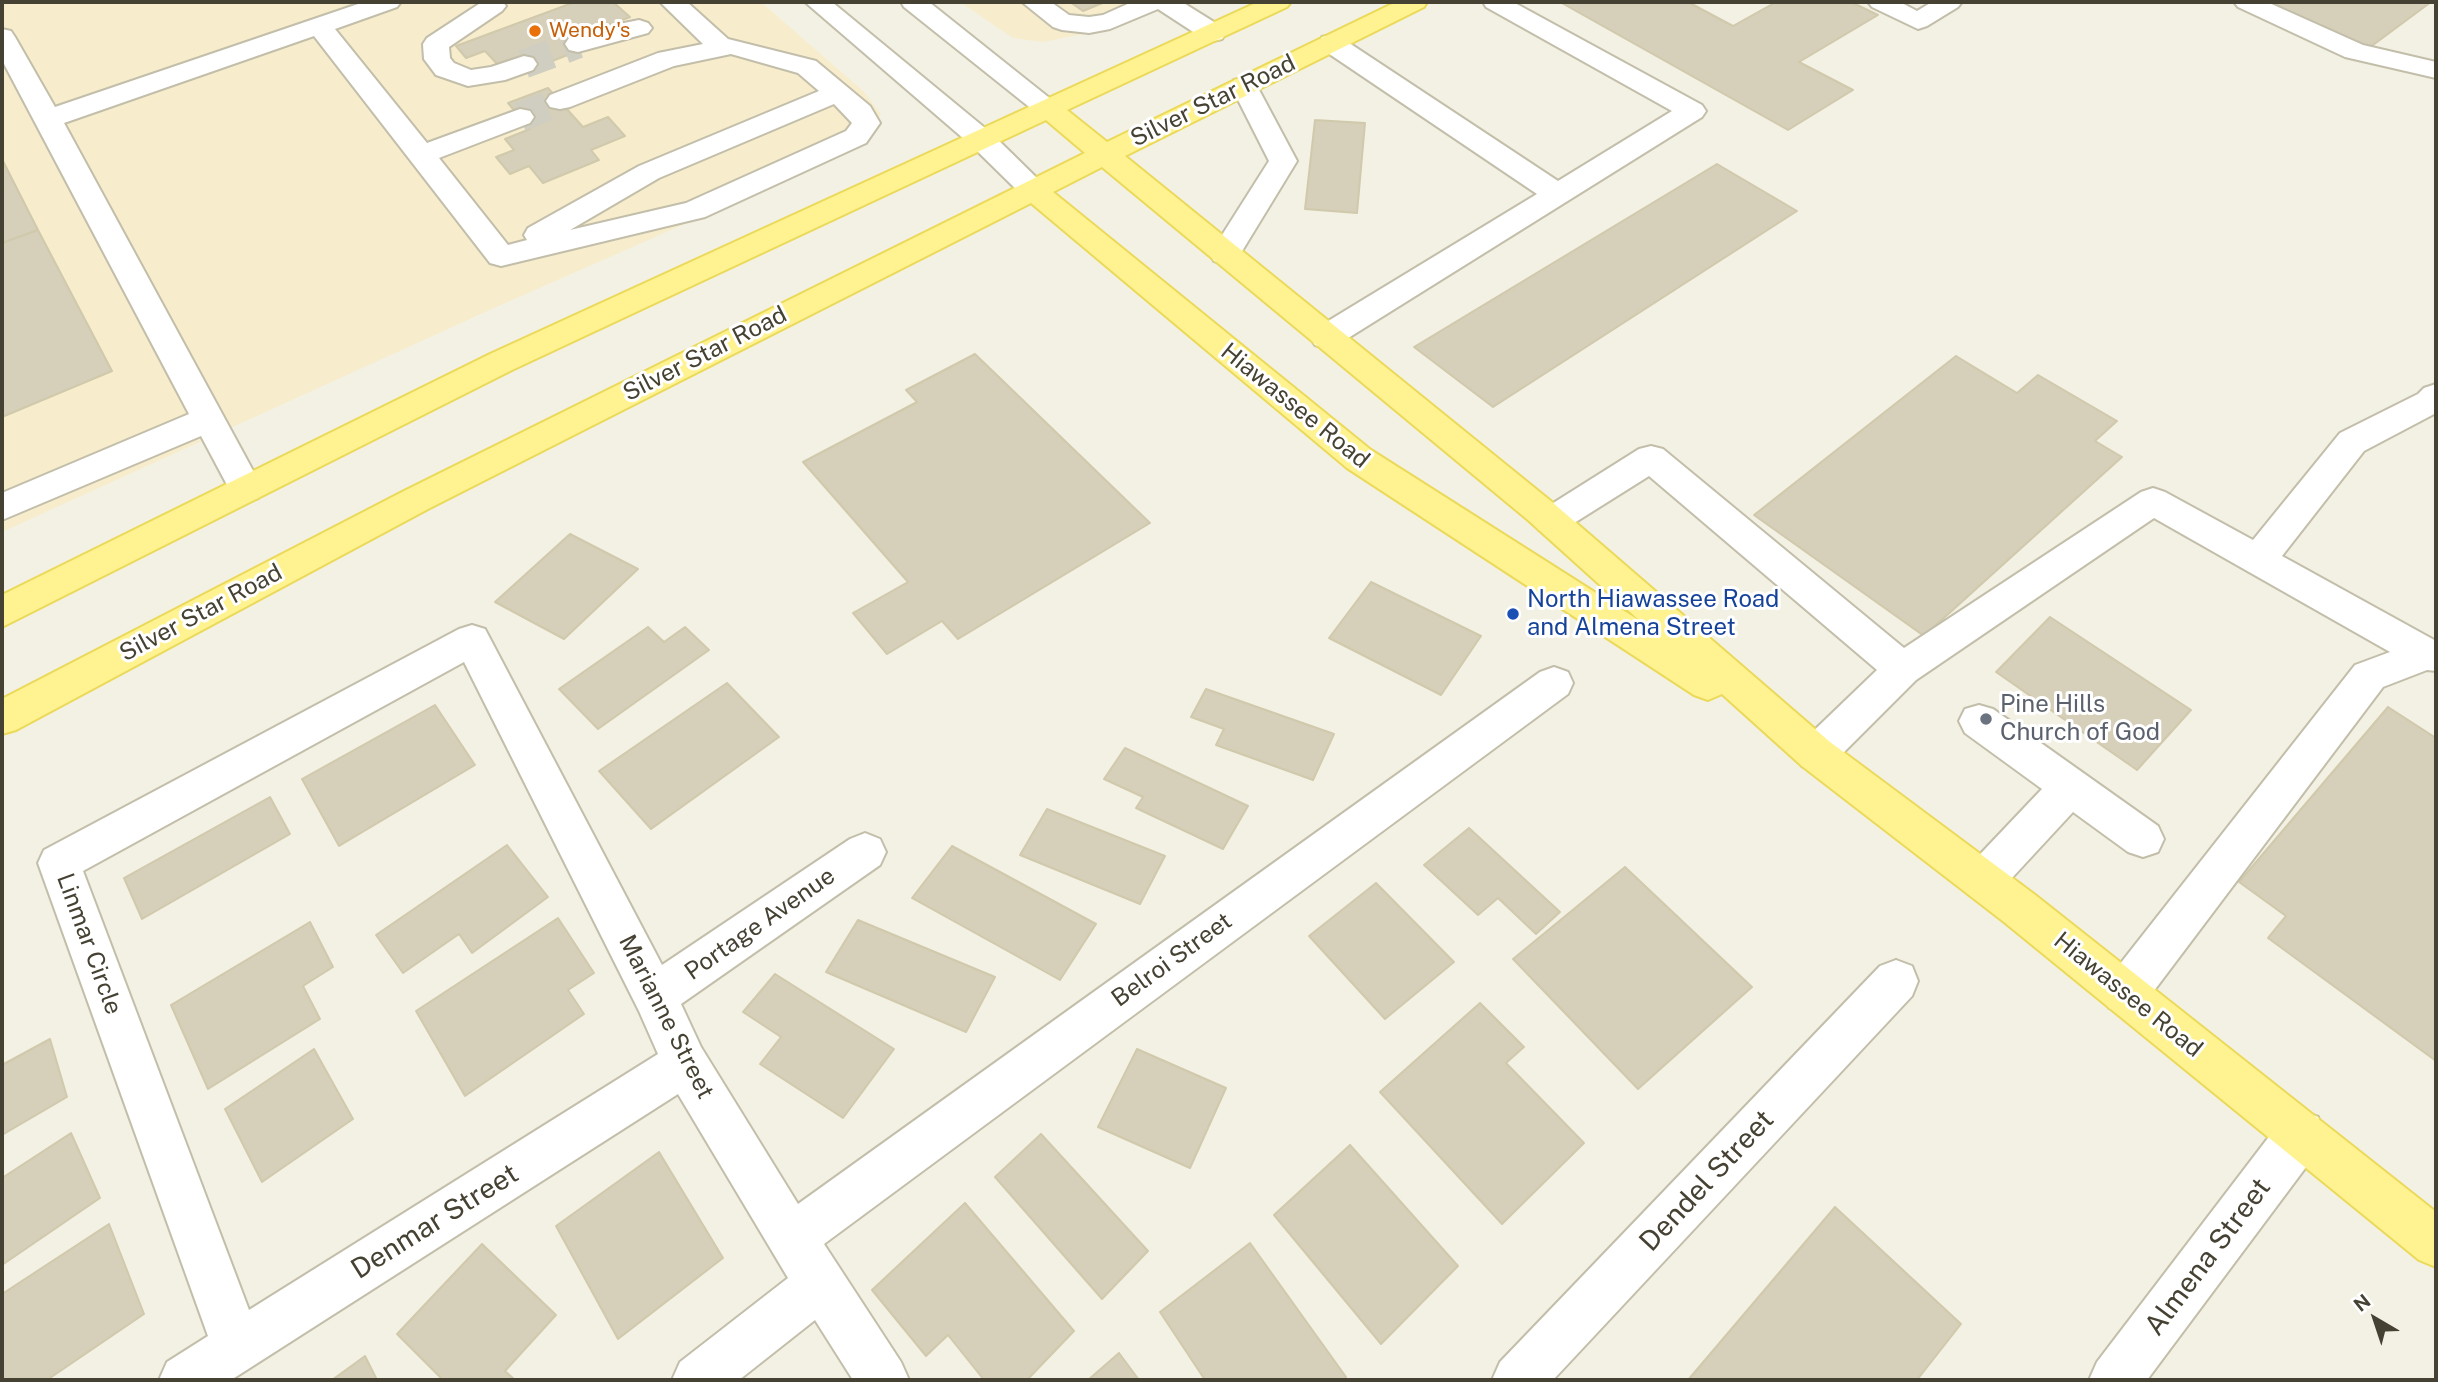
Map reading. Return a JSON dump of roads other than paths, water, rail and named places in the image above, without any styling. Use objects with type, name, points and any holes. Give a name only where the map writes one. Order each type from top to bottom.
[{"type":"main road","points":[[2,612],[513,356],[1278,2]]},
{"type":"main road","name":"Silver Star Road","points":[[2,718],[416,500],[1033,190],[1415,2]]},
{"type":"main road","name":"Hiawassee Road","points":[[1048,108],[1551,521],[1816,754]]},
{"type":"main road","name":"Hiawassee Road","points":[[1033,190],[1359,459],[1816,754],[1983,880],[2436,1243]]},
{"type":"street","points":[[48,119],[388,2]]},
{"type":"street","points":[[672,2],[721,47]]},
{"type":"street","name":"Hiawassee Road","points":[[817,2],[981,139],[1033,190]]},
{"type":"street","name":"Hiawassee Road","points":[[913,2],[1048,108]]},
{"type":"street","points":[[1035,2],[1062,22],[1089,25],[1110,21],[1153,2]]},
{"type":"street","points":[[1165,2],[1213,33]]},
{"type":"street","points":[[1326,337],[1692,111],[1495,2]]},
{"type":"street","points":[[1881,2],[1917,21],[1949,2]]},
{"type":"street","points":[[2247,2],[2354,51],[2436,70]]},
{"type":"street","points":[[493,6],[436,44],[437,59],[444,69],[468,78],[496,74],[524,64]]},
{"type":"street","points":[[319,26],[500,256]]},
{"type":"street","points":[[578,44],[603,35],[639,28]]},
{"type":"street","points":[[2,37],[246,489]]},
{"type":"street","points":[[1331,43],[1558,194]]},
{"type":"street","points":[[500,256],[695,210],[856,136],[866,123],[860,113],[807,67],[732,46],[667,60],[560,101]]},
{"type":"street","points":[[1226,254],[1283,160],[1244,86]]},
{"type":"street","points":[[500,256],[649,172],[837,93]]},
{"type":"street","points":[[421,155],[520,117]]},
{"type":"street","points":[[632,182],[664,218]]},
{"type":"street","points":[[2258,560],[2352,442],[2430,402],[2436,396]]},
{"type":"street","points":[[2,507],[208,419]]},
{"type":"street","points":[[1551,521],[1651,458],[1903,669]]},
{"type":"street","points":[[1816,754],[1903,669],[2153,501],[2431,655]]},
{"type":"street","name":"Marianne Street","points":[[472,640],[655,996],[685,1063],[790,1238],[883,1380]]},
{"type":"street","name":"Linmar Circle","points":[[238,1347],[59,863],[472,640]]},
{"type":"street","points":[[2125,993],[2370,676],[2431,655]]},
{"type":"street","name":"Belroi Street","points":[[790,1238],[1554,683]]},
{"type":"street","points":[[1979,721],[2143,839]]},
{"type":"street","points":[[1983,880],[2070,788]]},
{"type":"street","name":"Portage Avenue","points":[[655,996],[865,852]]},
{"type":"street","name":"Dendel Street","points":[[1518,1380],[1896,981]]},
{"type":"street","name":"Denmar Street","points":[[185,1380],[685,1063]]},
{"type":"street","name":"Almena Street","points":[[2115,1380],[2301,1134]]},
{"type":"street","points":[[698,1380],[821,1284]]},
{"type":"tunnel","points":[[524,64],[578,44]]},
{"type":"tunnel","points":[[520,117],[560,101]]},
{"type":"place","name":"Wendy's","points":[[535,31]]},
{"type":"place","name":"North Hiawassee Road and Almena Street","points":[[1513,614]]},
{"type":"place","name":"Pine Hills Church of God","points":[[1986,719]]}]
